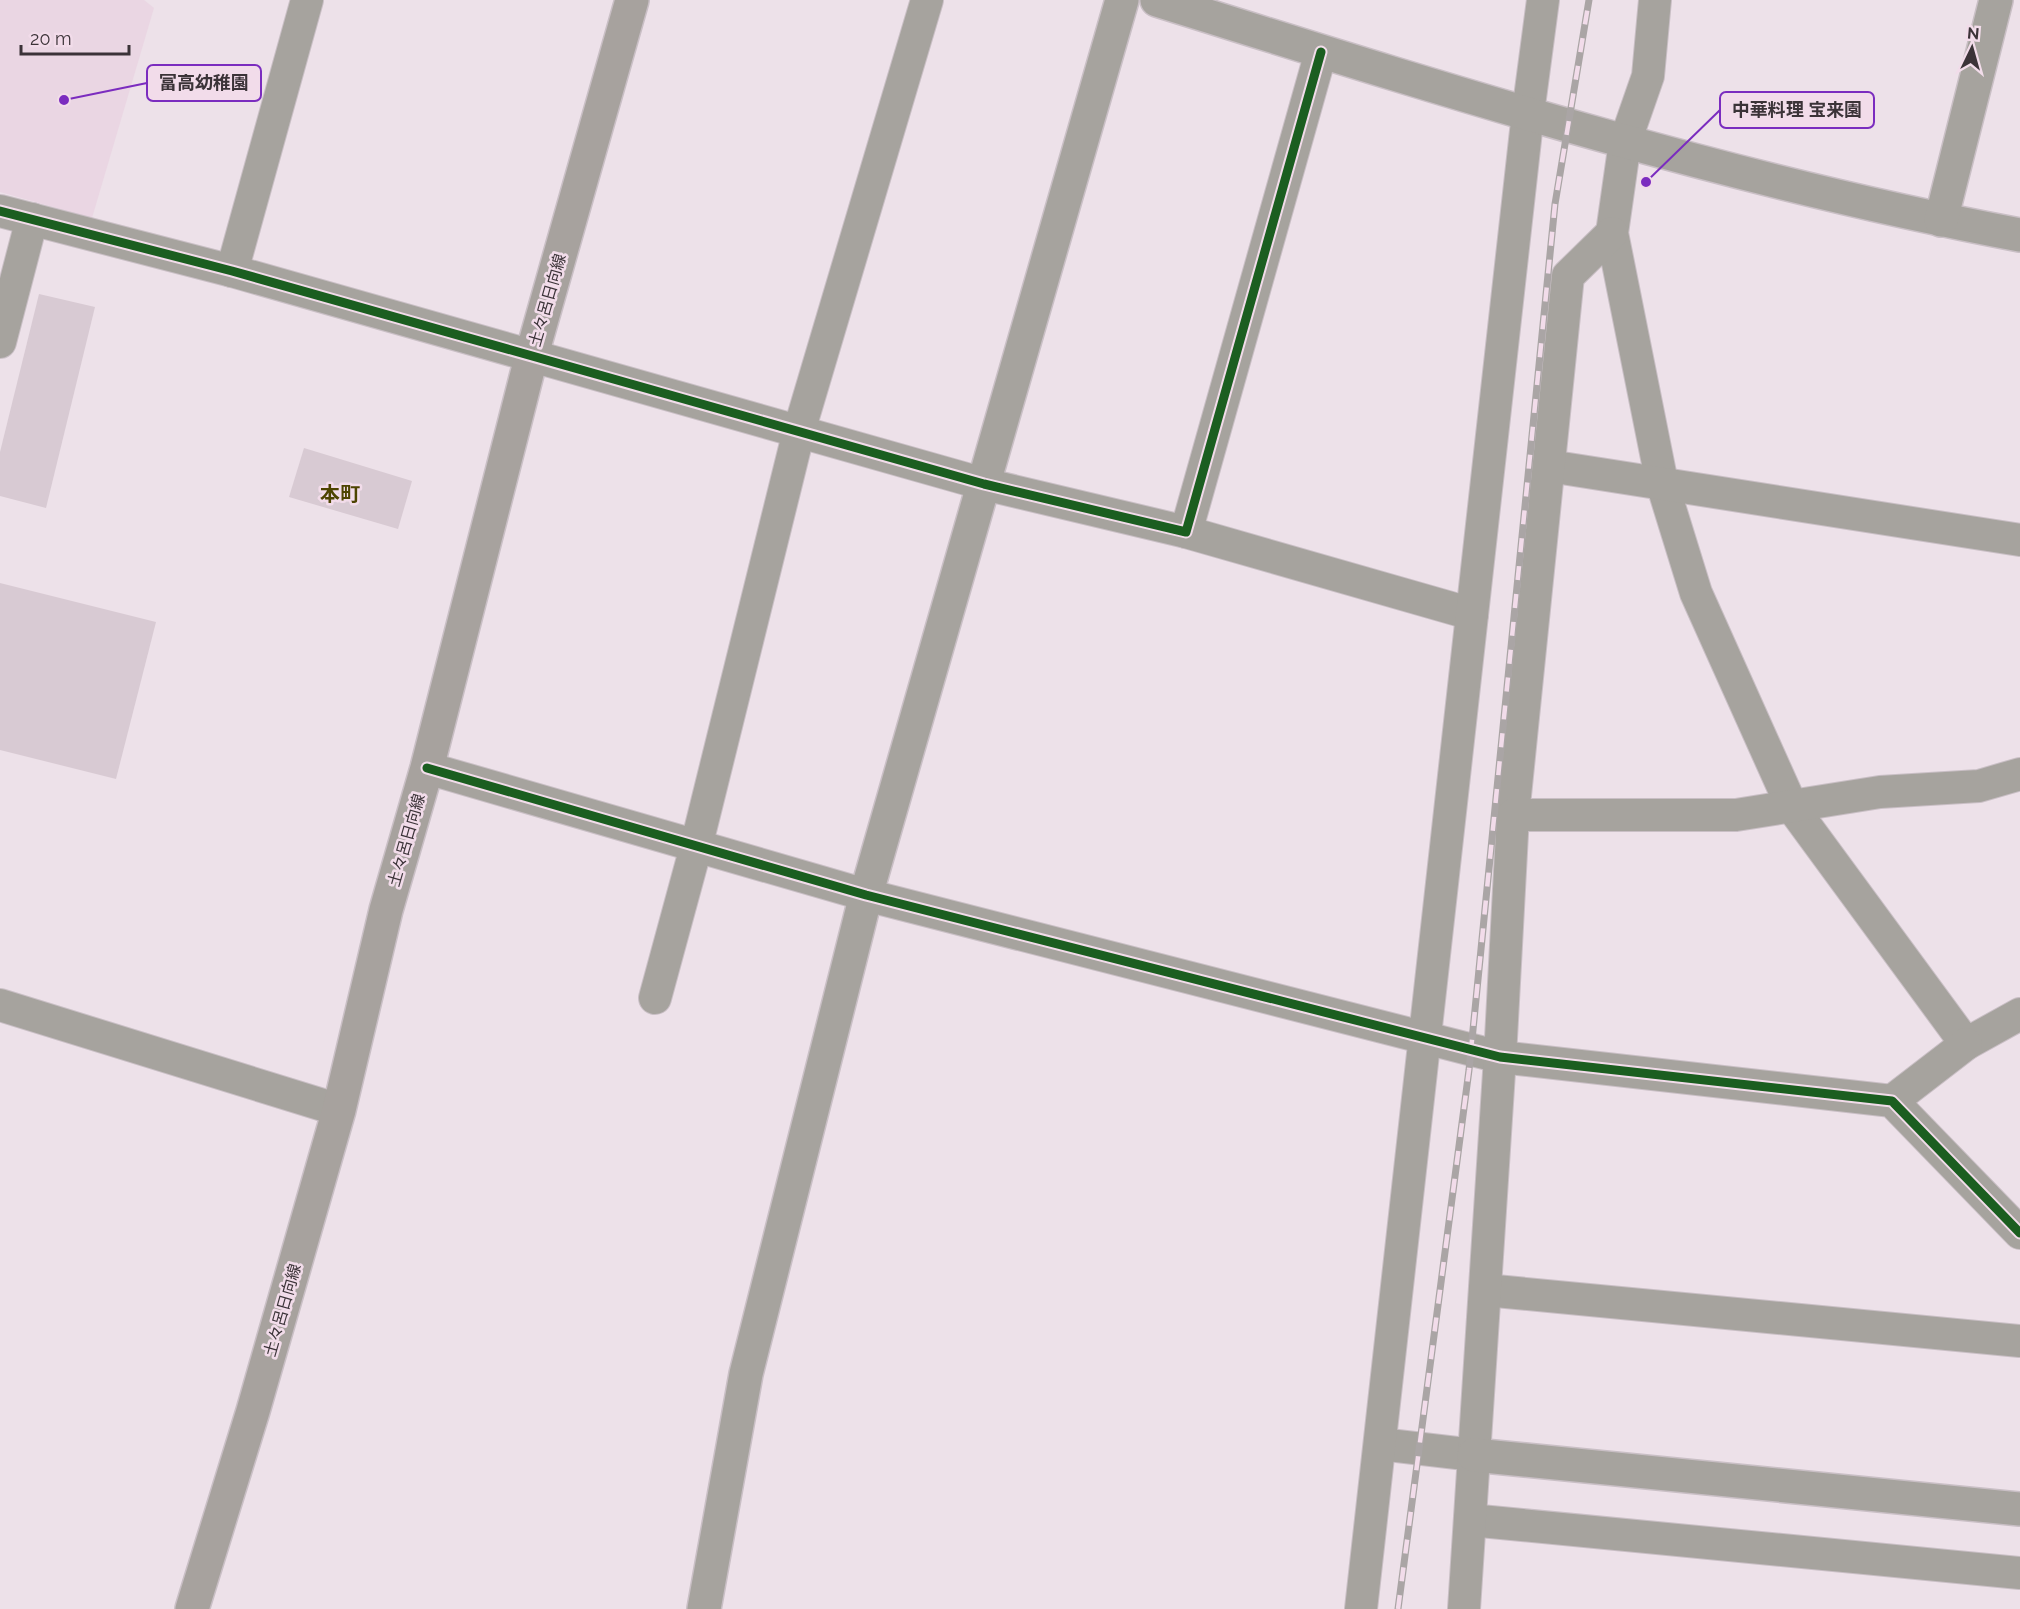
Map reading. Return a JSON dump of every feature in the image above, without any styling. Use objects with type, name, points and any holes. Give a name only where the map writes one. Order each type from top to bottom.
[{"type":"main road","name":"土々呂日向線","points":[[192,1609],[253,1411],[339,1110],[386,910],[428,768],[532,354],[632,0]]},
{"type":"street","points":[[232,271],[307,0]]},
{"type":"street","points":[[655,998],[696,847],[799,431],[927,0]]},
{"type":"street","points":[[704,1609],[746,1374],[866,895],[1122,0]]},
{"type":"street","points":[[1157,0],[1625,142],[1941,220],[2020,235]]},
{"type":"street","points":[[1361,1609],[1527,113],[1543,0]]},
{"type":"street","points":[[1655,0],[1648,76],[1625,142],[1612,233],[1662,483],[1696,593],[1792,807],[1966,1044]]},
{"type":"street","points":[[1941,220],[1996,0]]},
{"type":"street","points":[[1186,532],[1321,51]]},
{"type":"street","points":[[0,211],[232,271],[532,354],[984,484],[1186,532],[1472,614]]},
{"type":"street","points":[[0,342],[32,219]]},
{"type":"street","points":[[1464,1609],[1500,1057],[1513,814],[1568,276],[1612,233]]},
{"type":"street","points":[[1549,466],[2020,540]]},
{"type":"street","points":[[428,768],[866,895],[1500,1057],[1892,1101],[2020,1233]]},
{"type":"street","points":[[1513,814],[1736,815],[1881,792],[1979,786],[2020,774]]},
{"type":"street","points":[[0,1005],[339,1110]]},
{"type":"street","points":[[1892,1101],[1966,1044],[2020,1014]]},
{"type":"street","points":[[1485,1290],[2020,1341]]},
{"type":"street","points":[[1380,1444],[2020,1509]]},
{"type":"street","points":[[1470,1520],[2020,1573]]},
{"type":"shaded area","points":[[0,0],[144,0],[154,8],[92,218],[0,192]]},
{"type":"building","points":[[39,294],[95,307],[46,508],[0,496],[0,452]]},
{"type":"building","points":[[304,448],[412,481],[398,529],[289,497]]},
{"type":"building","points":[[0,583],[156,622],[116,779],[0,750]]},
{"type":"railway","points":[[1398,1609],[1469,1070],[1555,204],[1589,0]]},
{"type":"cycle path","points":[[0,211],[232,271],[984,484],[1186,532],[1321,52]]},
{"type":"cycle path","points":[[427,768],[866,895],[1500,1057],[1892,1101],[2020,1233]]},
{"type":"place","name":"富高幼稚園","points":[[64,100]]},
{"type":"place","name":"中華料理 宝来園","points":[[1646,182]]},
{"type":"district","name":"本町","points":[[340,494]]}]
